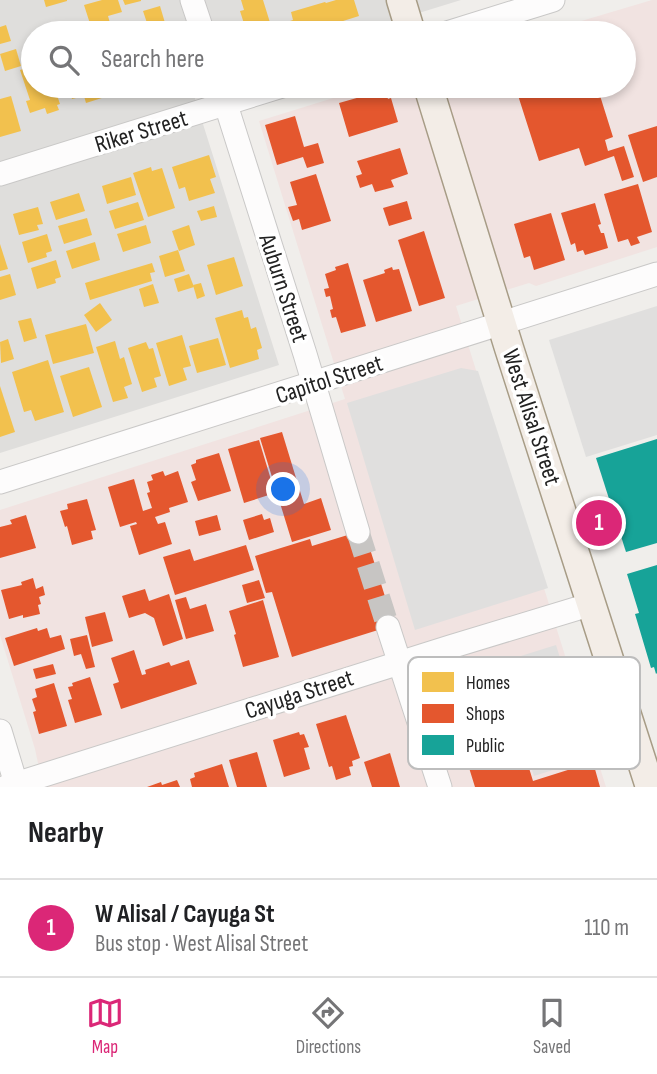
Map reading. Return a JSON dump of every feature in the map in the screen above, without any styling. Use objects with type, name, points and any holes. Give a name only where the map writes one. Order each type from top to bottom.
[{"type":"main road","points":[[401,0],[407,21]]},
{"type":"main road","name":"West Alisal Street","points":[[432,98],[609,657]]},
{"type":"main road","name":"West Alisal Street","points":[[640,755],[650,787]]},
{"type":"street","points":[[192,0],[199,21]]},
{"type":"street","points":[[486,21],[553,0]]},
{"type":"street","name":"Riker Street","points":[[0,174],[215,98]]},
{"type":"street","name":"Auburn Street","points":[[224,98],[358,532]]},
{"type":"street","name":"Capitol Street","points":[[0,482],[657,274]]},
{"type":"street","name":"Cayuga Street","points":[[417,657],[592,604]]},
{"type":"street","points":[[388,627],[408,687]]},
{"type":"street","name":"Cayuga Street","points":[[13,786],[408,660]]},
{"type":"street","points":[[0,731],[13,786]]},
{"type":"street","points":[[434,769],[440,787]]},
{"type":"shaded area","points":[[0,0],[461,0],[393,21],[21,21],[21,98],[195,98],[279,365],[0,453]]},
{"type":"shaded area","points":[[657,0],[657,247],[536,286],[529,283],[456,306],[565,657],[408,657],[408,769],[600,769],[606,787],[43,787],[35,749],[0,635],[0,510],[345,399],[259,121],[333,98],[636,98],[636,21],[581,21]]},
{"type":"shaded area","points":[[657,306],[657,435],[586,457],[549,340]]},
{"type":"shaded area","points":[[461,368],[478,371],[548,588],[415,630],[347,403]]},
{"type":"shaded area","points":[[556,645],[560,657],[517,657]]},
{"type":"shaded area","points":[[532,769],[556,769],[534,776]]},
{"type":"building: Homes","points":[[44,0],[67,0],[67,1],[46,7]]},
{"type":"building: Homes","points":[[102,0],[118,0],[122,12],[108,16],[109,21],[89,21],[84,5]]},
{"type":"building: Homes","points":[[123,0],[141,0],[141,1],[125,5]]},
{"type":"building: Homes","points":[[241,0],[263,0],[270,21],[243,21],[240,11],[244,10]]},
{"type":"building: Homes","points":[[354,0],[359,16],[343,21],[290,21],[293,20],[291,12],[326,3]]},
{"type":"building: Homes","points":[[160,6],[164,21],[146,21],[143,11]]},
{"type":"building: Homes","points":[[6,25],[11,41],[0,44],[0,27]]},
{"type":"building: Homes","points":[[16,49],[21,66],[5,71],[0,54]]},
{"type":"building: Homes","points":[[11,96],[21,131],[0,137],[0,99]]},
{"type":"building: Homes","points":[[29,98],[58,98],[59,110],[47,114],[45,108],[30,113],[26,101]]},
{"type":"building: Homes","points":[[85,98],[102,98],[86,103]]},
{"type":"building: Homes","points":[[209,155],[216,177],[210,179],[215,193],[189,201],[185,187],[179,189],[172,167]]},
{"type":"building: Homes","points":[[151,167],[152,171],[162,168],[175,208],[148,217],[133,173]]},
{"type":"building: Homes","points":[[131,177],[136,195],[107,204],[102,186]]},
{"type":"building: Homes","points":[[79,193],[85,211],[56,220],[50,202]]},
{"type":"building: Homes","points":[[138,202],[144,220],[115,229],[109,211]]},
{"type":"building: Homes","points":[[214,206],[217,217],[201,221],[197,211]]},
{"type":"building: Homes","points":[[38,207],[43,224],[37,225],[39,230],[19,235],[13,214]]},
{"type":"building: Homes","points":[[87,218],[92,235],[64,244],[58,226]]},
{"type":"building: Homes","points":[[146,225],[151,243],[123,252],[117,234]]},
{"type":"building: Homes","points":[[189,225],[195,245],[179,251],[172,231]]},
{"type":"building: Homes","points":[[47,234],[52,251],[46,253],[47,257],[28,263],[22,242]]},
{"type":"building: Homes","points":[[95,242],[100,260],[72,269],[66,251]]},
{"type":"building: Homes","points":[[0,244],[8,269],[0,271]]},
{"type":"building: Homes","points":[[178,250],[185,271],[165,277],[159,256]]},
{"type":"building: Homes","points":[[234,257],[243,286],[216,295],[207,265]]},
{"type":"building: Homes","points":[[56,260],[61,277],[55,279],[56,283],[37,289],[31,268]]},
{"type":"building: Homes","points":[[152,263],[155,272],[150,273],[152,281],[90,300],[85,283]]},
{"type":"building: Homes","points":[[10,274],[16,295],[0,300],[0,277]]},
{"type":"building: Homes","points":[[189,274],[194,287],[178,292],[174,279]]},
{"type":"building: Homes","points":[[201,283],[205,296],[197,299],[193,285]]},
{"type":"building: Homes","points":[[153,284],[159,303],[144,307],[139,289]]},
{"type":"building: Homes","points":[[100,303],[112,320],[96,332],[84,315]]},
{"type":"building: Homes","points":[[242,310],[244,318],[248,317],[251,329],[256,327],[262,348],[257,350],[259,359],[230,368],[215,318]]},
{"type":"building: Homes","points":[[31,318],[37,338],[24,342],[18,321]]},
{"type":"building: Homes","points":[[86,324],[94,353],[53,364],[45,335]]},
{"type":"building: Homes","points":[[182,335],[191,366],[183,368],[187,380],[169,386],[156,343]]},
{"type":"building: Homes","points":[[218,338],[226,365],[197,373],[189,346]]},
{"type":"building: Homes","points":[[8,339],[14,359],[1,363],[0,342]]},
{"type":"building: Homes","points":[[115,341],[120,359],[124,357],[132,384],[124,387],[128,398],[113,402],[96,347]]},
{"type":"building: Homes","points":[[146,342],[149,349],[153,348],[161,376],[154,378],[157,387],[142,392],[128,348]]},
{"type":"building: Homes","points":[[48,360],[64,412],[35,421],[31,410],[24,412],[12,372]]},
{"type":"building: Homes","points":[[89,367],[102,407],[73,417],[60,376]]},
{"type":"building: Homes","points":[[0,386],[15,432],[0,437]]},
{"type":"building: Shops","points":[[357,98],[391,98],[398,122],[349,137],[339,103]]},
{"type":"building: Shops","points":[[519,98],[601,98],[613,137],[605,140],[608,151],[624,146],[634,177],[622,181],[614,156],[585,166],[579,148],[539,161]]},
{"type":"building: Shops","points":[[295,116],[304,147],[318,143],[324,163],[307,168],[303,157],[277,165],[265,125]]},
{"type":"building: Shops","points":[[657,126],[657,177],[643,182],[628,135]]},
{"type":"building: Shops","points":[[400,148],[408,174],[391,180],[394,187],[375,192],[372,184],[360,188],[356,176],[362,174],[357,161]]},
{"type":"building: Shops","points":[[316,174],[331,221],[302,230],[299,219],[293,221],[288,207],[297,205],[290,182]]},
{"type":"building: Shops","points":[[638,184],[652,232],[637,237],[640,243],[631,246],[628,239],[618,242],[604,194]]},
{"type":"building: Shops","points":[[407,201],[412,219],[389,226],[383,208]]},
{"type":"building: Shops","points":[[595,203],[601,224],[598,225],[601,233],[604,233],[608,248],[585,255],[583,250],[577,252],[575,243],[571,245],[561,213]]},
{"type":"building: Shops","points":[[551,213],[565,260],[534,270],[530,256],[524,258],[514,224]]},
{"type":"building: Shops","points":[[424,231],[445,298],[419,306],[398,240]]},
{"type":"building: Shops","points":[[348,263],[366,326],[341,333],[336,317],[332,318],[330,296],[326,297],[324,289],[329,288],[325,274]]},
{"type":"building: Shops","points":[[392,267],[393,270],[399,269],[412,311],[376,322],[363,280],[385,273],[384,270]]},
{"type":"building: Shops","points":[[282,432],[304,504],[321,498],[331,530],[292,542],[260,438]]},
{"type":"building: Shops","points":[[259,440],[275,493],[244,503],[228,449]]},
{"type":"building: Shops","points":[[219,453],[231,491],[198,501],[191,482],[196,480],[191,465],[196,463],[196,460]]},
{"type":"building: Shops","points":[[163,471],[165,476],[178,471],[188,502],[169,508],[170,512],[155,517],[158,524],[165,522],[172,544],[139,555],[130,526],[137,524],[136,522],[120,527],[108,487],[134,479],[143,511],[152,508],[147,482],[153,480],[151,475]]},
{"type":"building: Shops","points":[[87,499],[96,530],[91,531],[93,539],[72,545],[60,511],[68,509],[67,504]]},
{"type":"building: Shops","points":[[262,514],[264,520],[270,518],[274,532],[249,540],[243,520]]},
{"type":"building: Shops","points":[[26,515],[36,548],[0,558],[0,527],[12,524],[10,520]]},
{"type":"building: Shops","points":[[217,515],[221,530],[199,536],[195,521]]},
{"type":"building: Shops","points":[[364,530],[394,625],[292,657],[272,592],[266,593],[255,556],[310,539],[312,546]]},
{"type":"building: Shops","points":[[246,545],[254,570],[175,595],[163,557],[190,549],[194,561]]},
{"type":"building: Shops","points":[[33,578],[36,589],[43,586],[45,595],[39,597],[40,614],[9,619],[1,590],[22,585],[21,582]]},
{"type":"building: Shops","points":[[259,580],[265,598],[247,603],[242,585]]},
{"type":"building: Shops","points":[[145,589],[149,601],[169,594],[183,639],[163,646],[154,618],[145,613],[129,618],[122,596]]},
{"type":"building: Shops","points":[[186,597],[190,609],[206,604],[214,631],[186,639],[175,600]]},
{"type":"building: Shops","points":[[263,600],[279,657],[243,667],[229,611]]},
{"type":"building: Shops","points":[[105,612],[113,641],[92,647],[85,617]]},
{"type":"building: Shops","points":[[37,628],[38,631],[47,628],[50,638],[61,635],[65,649],[14,666],[5,638]]},
{"type":"building: Shops","points":[[87,635],[95,667],[86,669],[81,654],[74,656],[70,639]]},
{"type":"building: Shops","points":[[134,650],[142,675],[146,674],[145,670],[169,662],[171,666],[189,660],[197,684],[121,709],[113,684],[119,682],[111,658]]},
{"type":"building: Shops","points":[[53,664],[56,674],[36,679],[33,669]]},
{"type":"building: Shops","points":[[90,677],[102,715],[75,723],[68,700],[72,699],[68,687]]},
{"type":"building: Shops","points":[[54,683],[67,726],[39,734],[32,699],[37,697],[35,689]]},
{"type":"building: Shops","points":[[346,715],[360,758],[352,761],[353,766],[349,767],[351,775],[336,780],[332,766],[329,767],[316,724]]},
{"type":"building: Shops","points":[[299,732],[300,735],[304,734],[309,747],[304,748],[310,769],[284,777],[273,740]]},
{"type":"building: Shops","points":[[257,752],[267,787],[237,787],[229,760]]},
{"type":"building: Shops","points":[[390,753],[400,787],[372,787],[364,762]]},
{"type":"building: Shops","points":[[222,764],[229,787],[192,787],[190,779],[195,777],[194,773]]},
{"type":"building: Shops","points":[[469,769],[529,769],[533,781],[571,769],[595,769],[600,787],[475,787]]},
{"type":"building: Shops","points":[[177,780],[180,787],[147,787],[161,782],[162,785]]},
{"type":"building: Public","points":[[657,439],[657,543],[626,552],[596,458]]},
{"type":"building: Public","points":[[657,565],[656,674],[654,667],[651,668],[635,614],[639,613],[627,574]]},
{"type":"tunnel","points":[[358,532],[388,627]]},
{"type":"place","name":"W Alisal / Cayuga St","points":[[599,523]]}]
